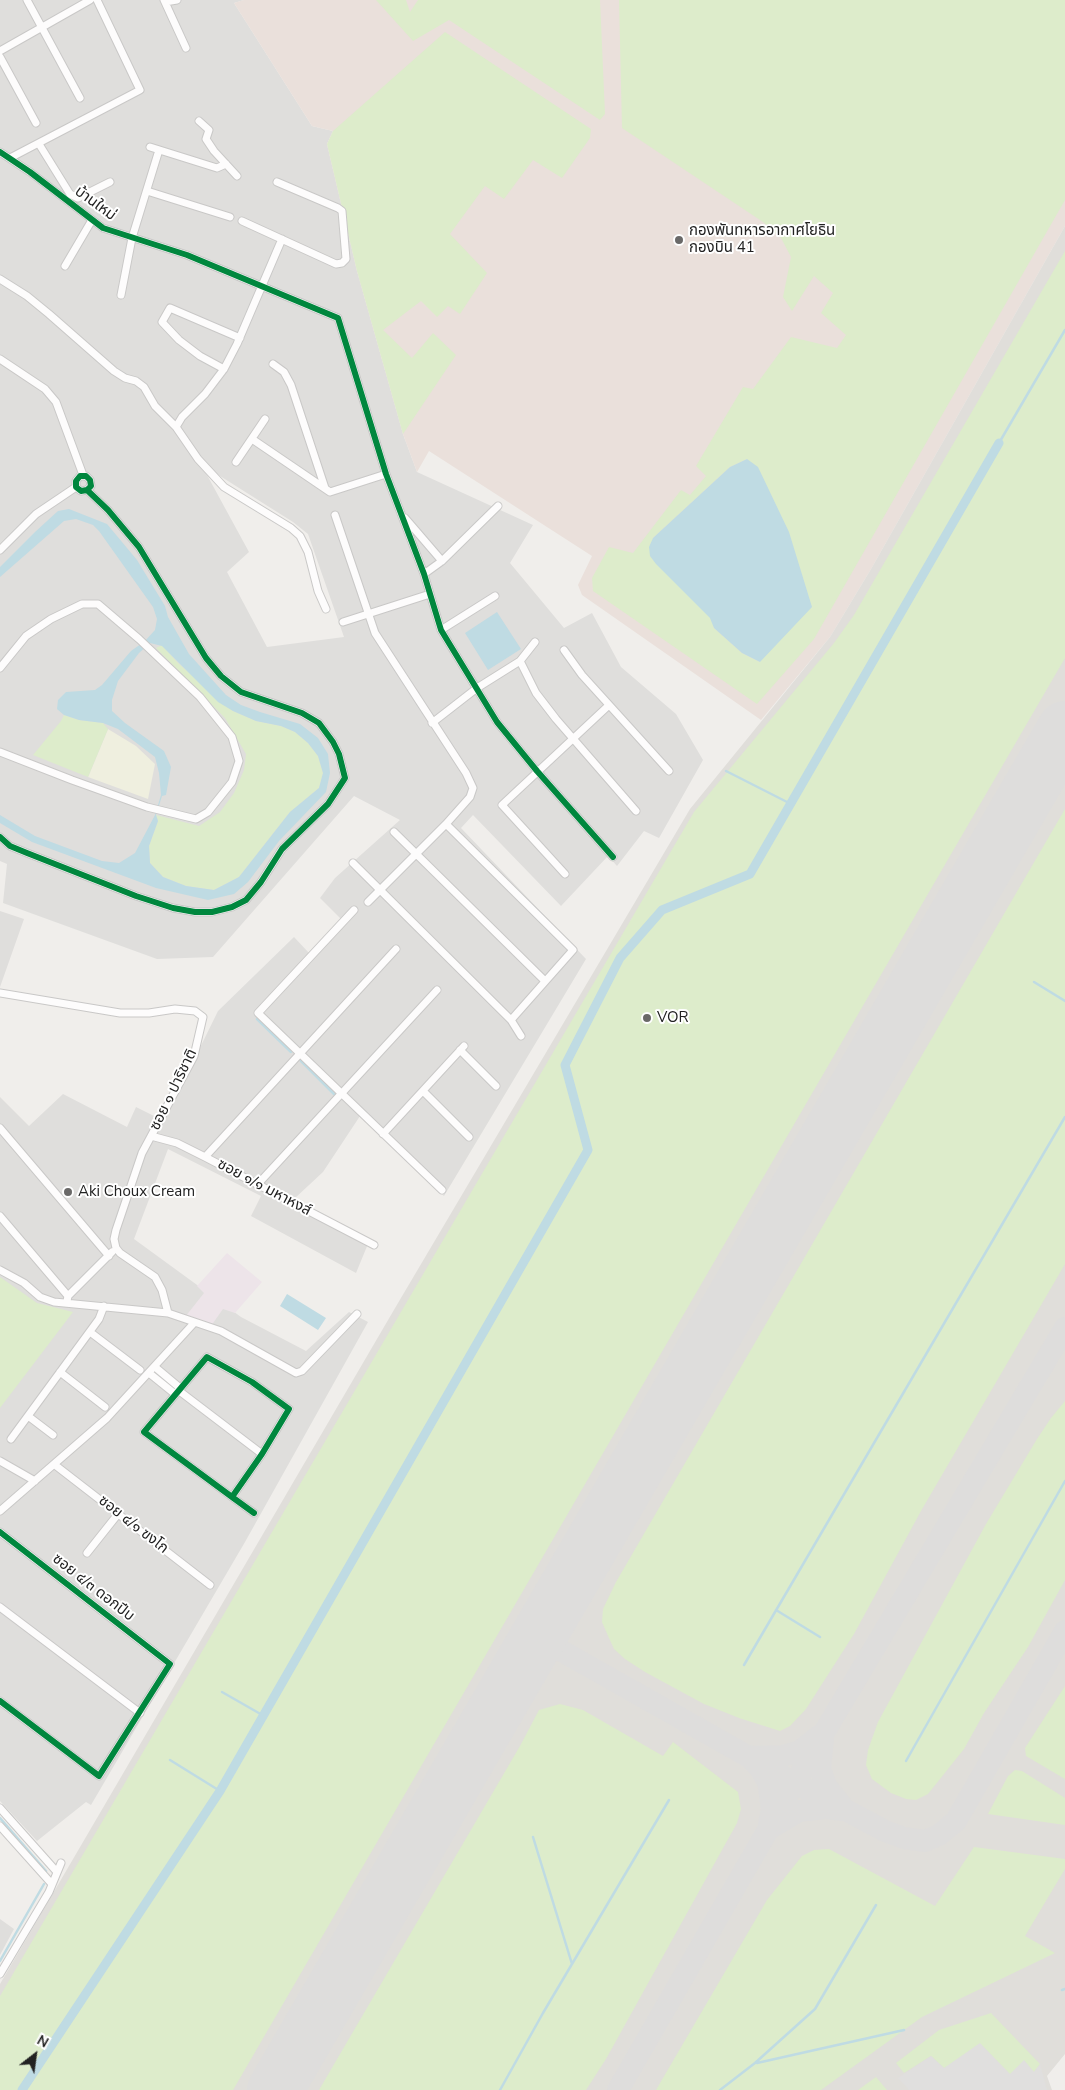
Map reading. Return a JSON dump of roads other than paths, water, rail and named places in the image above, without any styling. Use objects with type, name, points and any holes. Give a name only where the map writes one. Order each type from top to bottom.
[{"type":"street","points":[[26,0],[80,98]]},
{"type":"street","points":[[0,51],[90,0]]},
{"type":"street","points":[[10,158],[140,90],[98,0]]},
{"type":"street","points":[[177,0],[164,1],[186,48]]},
{"type":"street","points":[[0,57],[36,123]]},
{"type":"street","points":[[199,121],[208,130],[206,138],[214,151],[237,176]]},
{"type":"street","points":[[39,144],[70,194],[78,198],[110,182]]},
{"type":"street","points":[[150,147],[217,168],[226,164]]},
{"type":"street","points":[[121,295],[132,238],[159,150]]},
{"type":"street","name":"บ้านใหม่","points":[[0,152],[103,228],[187,255],[338,318],[386,474]]},
{"type":"street","points":[[242,221],[336,264],[342,263],[346,259],[342,211],[277,182]]},
{"type":"street","points":[[147,191],[230,217]]},
{"type":"street","points":[[65,266],[92,220]]},
{"type":"street","points":[[176,427],[182,417],[205,394],[224,369],[240,338],[260,287],[282,239]]},
{"type":"street","points":[[0,279],[27,296],[114,371],[125,378],[136,381],[144,387],[155,406],[176,427],[198,459],[224,487],[291,528],[300,536],[308,552],[318,592],[326,609]]},
{"type":"street","points":[[224,369],[200,356],[179,340],[162,322],[170,308],[240,338]]},
{"type":"street","points":[[0,359],[45,388],[56,402],[83,475],[90,480],[91,486],[87,490],[81,491],[76,487]]},
{"type":"street","points":[[273,364],[284,372],[291,384],[325,489]]},
{"type":"street","points":[[236,462],[265,419]]},
{"type":"street","points":[[252,439],[330,492],[386,474],[424,574],[441,630],[497,722],[537,771],[613,857]]},
{"type":"street","points":[[76,487],[76,481],[83,475]]},
{"type":"street","points":[[0,550],[36,514],[76,487]]},
{"type":"street","points":[[0,837],[10,846],[136,896],[173,908],[195,912],[212,912],[232,907],[246,900],[261,882],[282,850],[328,804],[345,778],[339,754],[319,723],[302,713],[241,692],[221,676],[206,658],[139,547],[108,510],[87,490]]},
{"type":"street","points":[[424,574],[442,561],[498,506]]},
{"type":"street","points":[[402,514],[442,561]]},
{"type":"street","points":[[335,515],[375,633],[466,773],[473,788],[470,796],[446,824],[368,902]]},
{"type":"street","points":[[343,622],[430,594]]},
{"type":"street","points":[[441,630],[495,596]]},
{"type":"street","points":[[0,668],[26,636],[51,619],[82,604],[98,604],[151,650],[200,697],[232,737],[240,761],[232,782],[208,812],[196,819],[147,807],[0,752]]},
{"type":"street","points":[[432,723],[477,688],[520,661],[535,642]]},
{"type":"street","points":[[564,650],[608,706],[669,772]]},
{"type":"street","points":[[520,661],[536,693],[636,811]]},
{"type":"street","points":[[566,874],[502,805],[608,706]]},
{"type":"street","points":[[446,824],[573,950],[510,1020]]},
{"type":"street","points":[[394,832],[545,981]]},
{"type":"street","points":[[352,863],[510,1020],[521,1036]]},
{"type":"street","points":[[354,910],[258,1013],[442,1190]]},
{"type":"street","points":[[206,1156],[396,949]]},
{"type":"street","points":[[257,1185],[438,990]]},
{"type":"street","name":"ซอย ๑ ปาริชาติ","points":[[0,993],[120,1013],[149,1013],[175,1009],[195,1011],[203,1017],[194,1056],[142,1153],[116,1230],[116,1248]]},
{"type":"street","points":[[383,1134],[462,1048],[496,1086]]},
{"type":"street","points":[[423,1091],[469,1137]]},
{"type":"street","points":[[0,1128],[109,1256]]},
{"type":"street","name":"ซอย ๑/๑ มหาหงส์","points":[[151,1136],[178,1143],[206,1156],[257,1185],[374,1245]]},
{"type":"street","points":[[0,1216],[67,1300]]},
{"type":"street","points":[[67,1300],[116,1248],[128,1260],[155,1277],[162,1290],[168,1313]]},
{"type":"street","points":[[0,1270],[24,1284],[40,1298],[168,1313],[221,1331],[296,1373],[306,1367],[357,1314]]},
{"type":"street","points":[[11,1439],[90,1332],[99,1319],[104,1306]]},
{"type":"street","points":[[0,1510],[55,1465],[107,1418],[194,1323]]},
{"type":"street","points":[[90,1332],[140,1370]]},
{"type":"street","points":[[232,1497],[262,1454],[289,1409],[252,1382],[207,1357],[144,1432],[232,1497],[254,1513]]},
{"type":"street","points":[[152,1370],[262,1454]]},
{"type":"street","points":[[60,1372],[106,1407]]},
{"type":"street","points":[[28,1416],[54,1436]]},
{"type":"street","points":[[0,1461],[35,1481]]},
{"type":"street","name":"ซอย ๔/๑ ฃงโก","points":[[55,1465],[210,1585]]},
{"type":"street","points":[[87,1553],[118,1514]]},
{"type":"street","name":"ซอย ๔/๓ ดอกปีบ","points":[[0,1532],[170,1664],[140,1714]]},
{"type":"street","points":[[0,1607],[140,1714],[99,1776],[0,1701]]},
{"type":"street","points":[[0,1808],[57,1872]]},
{"type":"street","points":[[0,1826],[51,1883]]},
{"type":"street","points":[[0,1974],[49,1892],[51,1883],[61,1863]]},
{"type":"water","points":[[747,459],[758,467],[789,532],[812,607],[760,662],[742,653],[714,628],[710,618],[656,564],[650,556],[649,547],[653,538],[730,467]]},
{"type":"water","points":[[69,509],[107,524],[137,560],[165,606],[168,617],[189,654],[226,695],[241,705],[300,724],[318,738],[328,754],[330,773],[326,792],[279,841],[248,882],[234,894],[208,900],[156,888],[32,842],[0,823],[0,815],[35,836],[102,861],[119,863],[135,853],[155,815],[161,795],[155,757],[118,729],[103,723],[79,720],[64,715],[57,709],[58,700],[66,692],[95,690],[102,685],[131,651],[145,641],[155,630],[157,619],[153,607],[99,531],[93,525],[76,519],[64,521],[0,577],[0,567],[58,511]],"holes":[[[150,643],[162,646],[218,702],[256,721],[281,726],[295,732],[308,743],[318,756],[323,773],[319,788],[290,812],[239,877],[214,890],[186,886],[163,877],[150,863],[149,846],[158,821],[156,815],[162,796],[166,795],[171,767],[164,751],[125,723],[112,711],[112,700],[118,681],[139,653]]]},
{"type":"water","points":[[497,612],[521,649],[488,670],[465,633]]},
{"type":"water","points":[[287,1294],[326,1318],[318,1330],[280,1306]]},
{"type":"waterway","points":[[999,443],[1065,330]]},
{"type":"waterway","points":[[22,2090],[220,1791],[588,1150],[565,1065],[620,958],[662,910],[750,874],[999,443]]},
{"type":"waterway","points":[[726,771],[791,804]]},
{"type":"waterway","points":[[1034,982],[1065,1001]]},
{"type":"waterway","points":[[257,1019],[291,1052]]},
{"type":"waterway","points":[[301,1061],[335,1095]]},
{"type":"waterway","points":[[744,1665],[1065,1117]]},
{"type":"waterway","points":[[906,1761],[1065,1481]]},
{"type":"waterway","points":[[776,1610],[820,1637]]},
{"type":"waterway","points":[[222,1692],[264,1716]]},
{"type":"waterway","points":[[170,1760],[220,1791]]},
{"type":"waterway","points":[[500,2090],[543,2013],[669,1800]]},
{"type":"waterway","points":[[0,1818],[46,1871]]},
{"type":"waterway","points":[[533,1837],[572,1964]]},
{"type":"waterway","points":[[0,1961],[44,1884]]},
{"type":"waterway","points":[[720,2090],[755,2063],[815,2009],[876,1905]]},
{"type":"waterway","points":[[757,2063],[904,2030]]},
{"type":"place","name":"กองพันทหารอากาศโยธิน กองบิน 41","points":[[679,240]]},
{"type":"place","name":"VOR","points":[[647,1018]]},
{"type":"place","name":"Aki Choux Cream","points":[[68,1192]]}]
